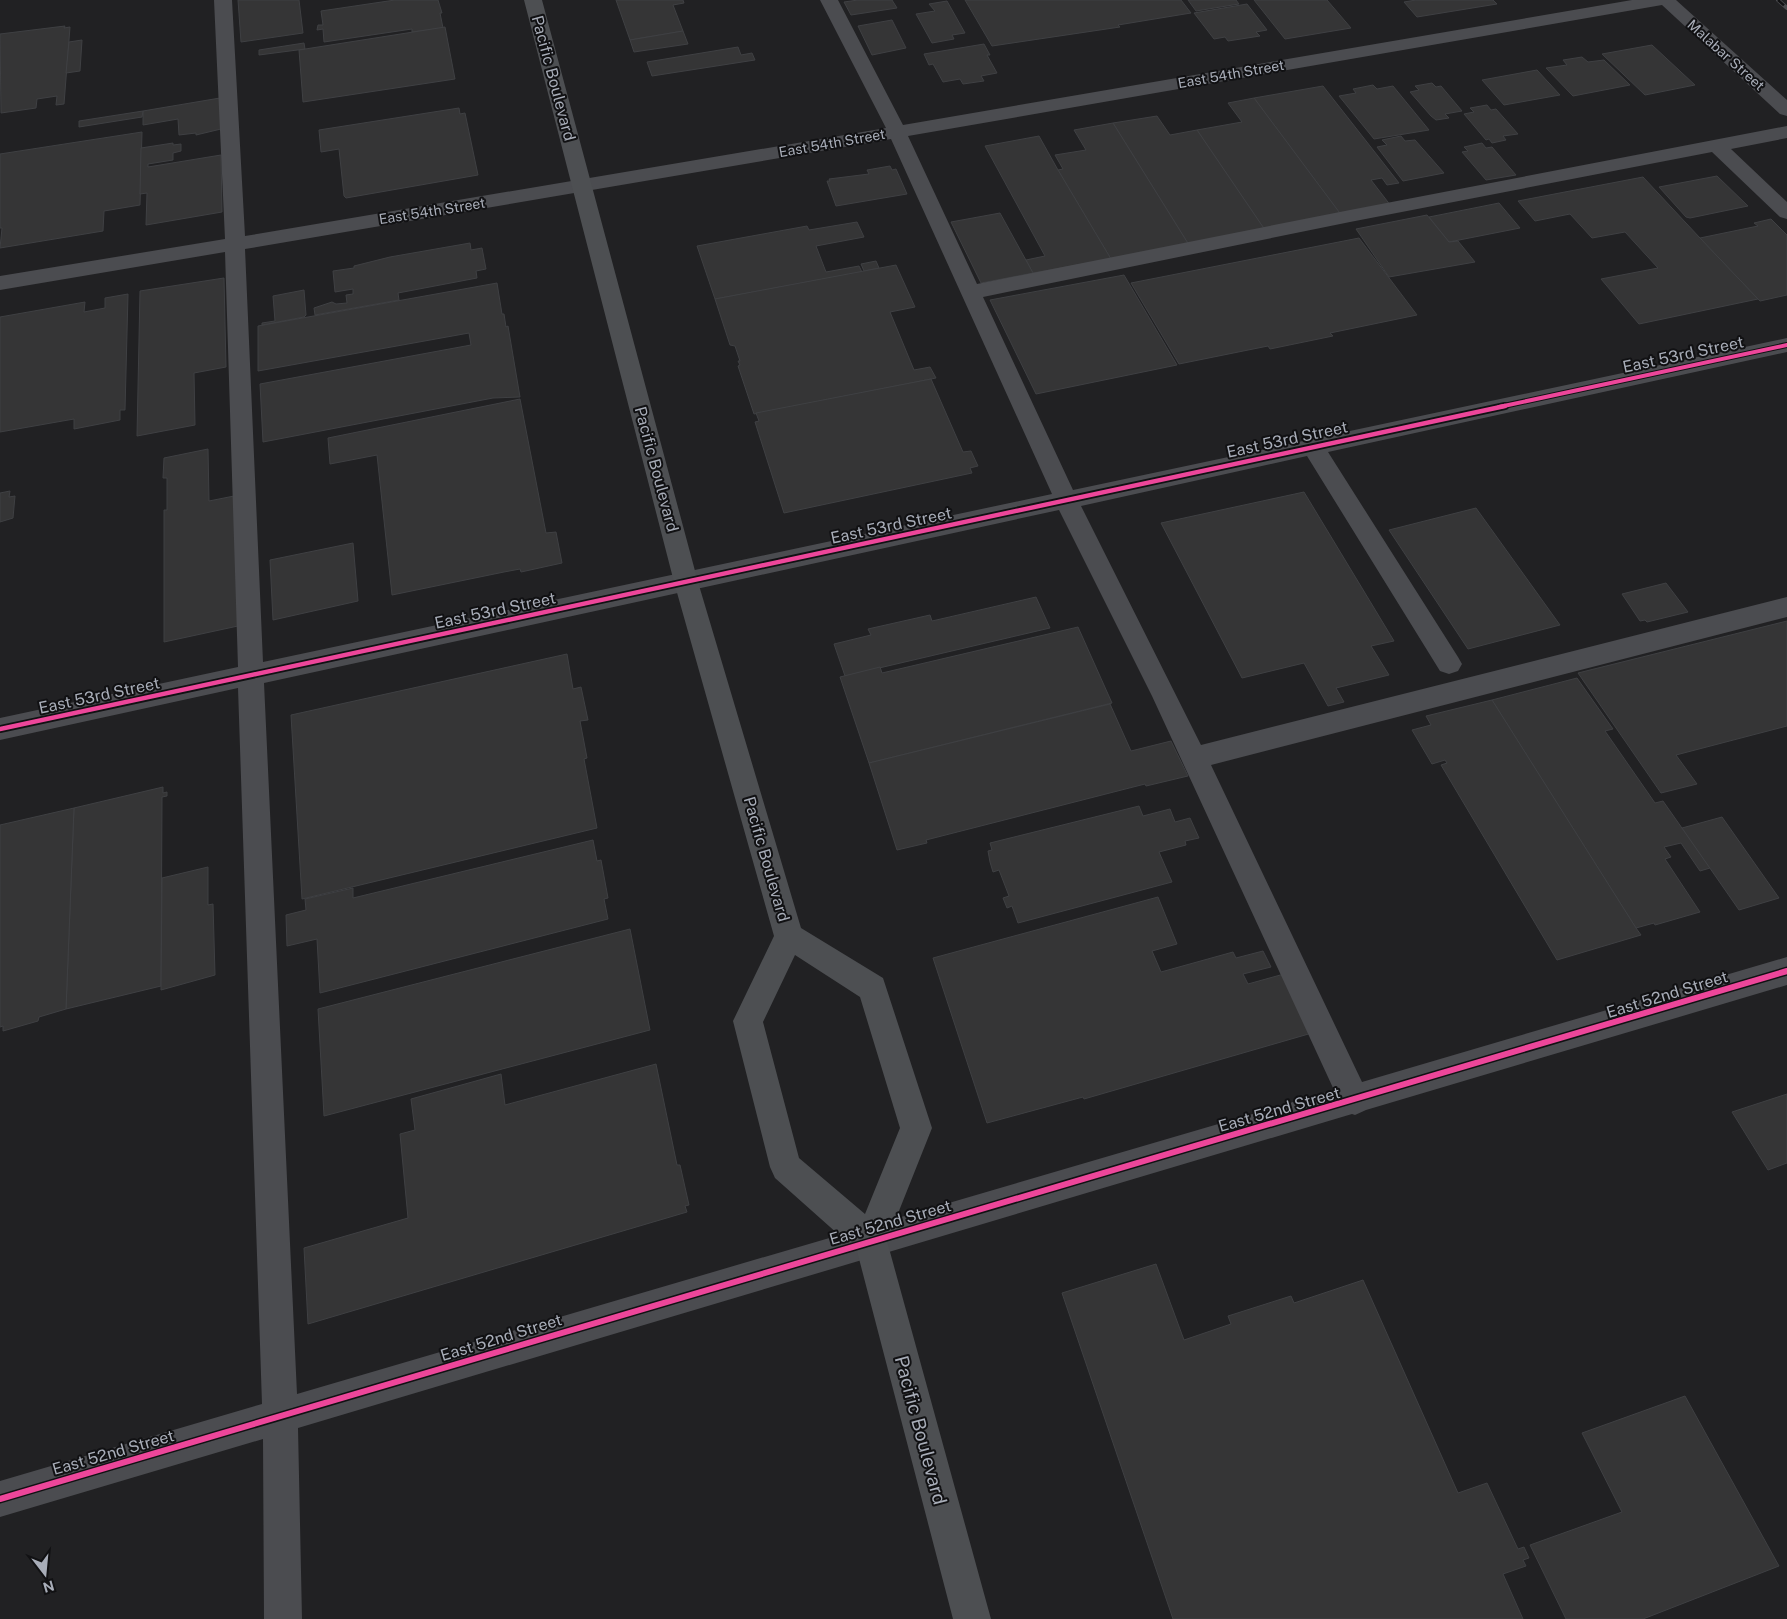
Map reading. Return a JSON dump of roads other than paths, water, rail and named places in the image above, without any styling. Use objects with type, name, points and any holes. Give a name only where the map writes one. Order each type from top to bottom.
[{"type":"main road","name":"Pacific Boulevard","points":[[533,0],[686,582],[789,936],[872,988],[916,1128],[871,1241]]},
{"type":"main road","name":"Pacific Boulevard","points":[[789,936],[748,1021],[786,1168],[871,1241],[972,1619]]},
{"type":"street","points":[[223,0],[236,244],[250,675],[280,1416],[283,1619]]},
{"type":"street","points":[[829,0],[897,132],[1066,500],[1193,758],[1355,1100]]},
{"type":"street","name":"East 54th Street","points":[[0,283],[583,186],[1664,0]]},
{"type":"street","name":"Malabar Street","points":[[1664,0],[1787,110]]},
{"type":"street","points":[[972,292],[1350,216],[1787,132]]},
{"type":"street","points":[[1716,145],[1787,213]]},
{"type":"street","name":"East 53rd Street","points":[[0,729],[1787,345]]},
{"type":"street","points":[[1313,446],[1449,664]]},
{"type":"street","points":[[1193,758],[1787,608]]},
{"type":"street","name":"East 52nd Street","points":[[0,1498],[1355,1100],[1787,971]]},
{"type":"railway","points":[[1778,0],[1787,8]]}]
